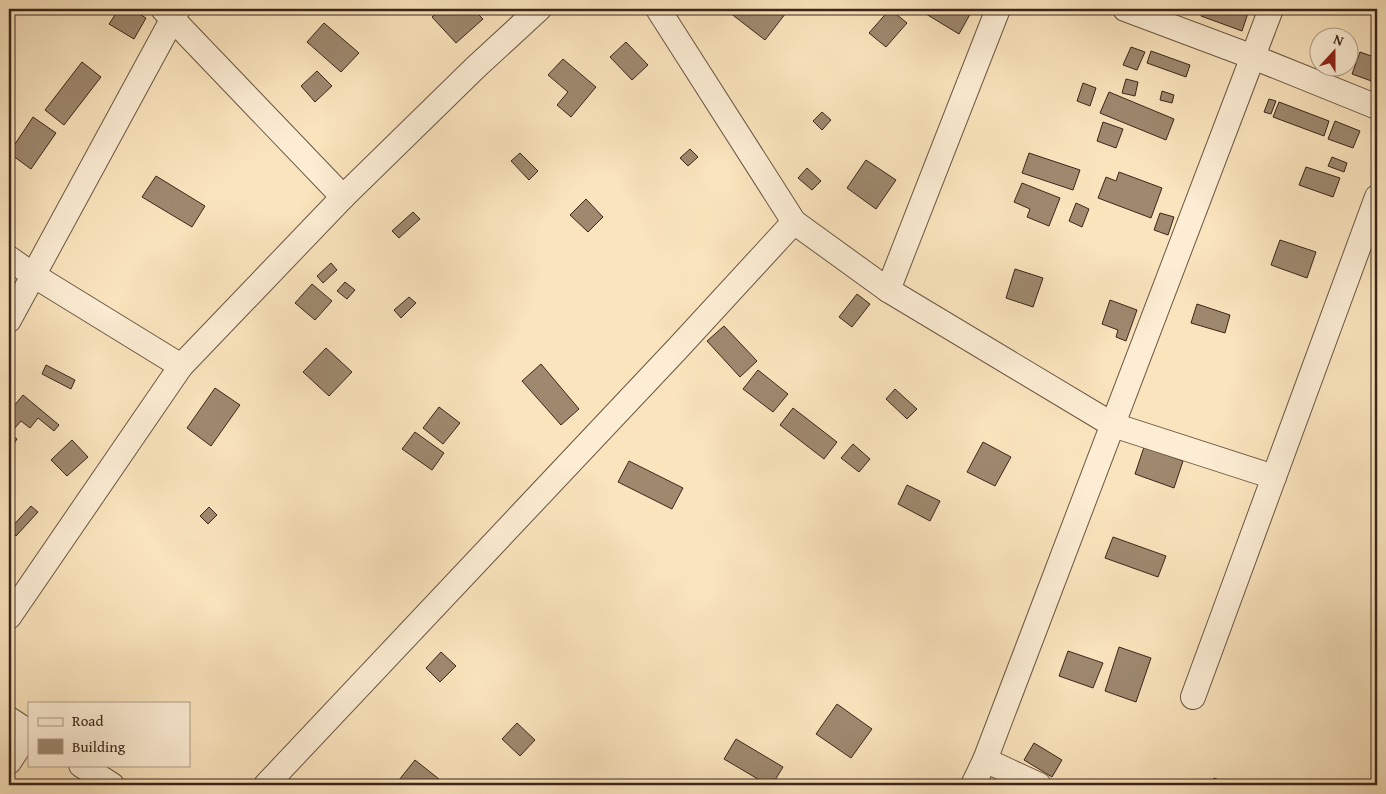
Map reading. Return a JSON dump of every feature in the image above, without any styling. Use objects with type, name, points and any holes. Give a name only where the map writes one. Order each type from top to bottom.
[{"type":"street","points":[[9,617],[181,366],[344,197],[476,67],[539,9]]},
{"type":"street","points":[[658,9],[794,222],[888,290],[1113,425],[1274,477]]},
{"type":"street","points":[[888,290],[998,9]]},
{"type":"street","points":[[1125,9],[1253,57],[1377,107]]},
{"type":"street","points":[[973,785],[985,760],[1272,9]]},
{"type":"street","points":[[9,320],[171,12],[344,197]]},
{"type":"street","points":[[1193,697],[1377,197]]},
{"type":"street","points":[[266,785],[678,348],[794,222]]},
{"type":"street","points":[[9,258],[33,275],[181,366]]},
{"type":"street","points":[[9,719],[28,731]]},
{"type":"street","points":[[9,762],[28,734]]},
{"type":"street","points":[[985,760],[1039,785]]},
{"type":"street","points":[[83,766],[112,785]]},
{"type":"building","points":[[119,9],[131,9],[146,18],[134,39],[109,24]]},
{"type":"building","points":[[288,9],[301,9],[296,15]]},
{"type":"building","points":[[441,9],[473,9],[483,19],[456,43],[432,17]]},
{"type":"building","points":[[725,9],[789,9],[765,40]]},
{"type":"building","points":[[890,9],[907,23],[886,47],[869,33]]},
{"type":"building","points":[[929,9],[973,9],[959,34],[926,14]]},
{"type":"building","points":[[1204,9],[1237,9],[1248,13],[1242,31],[1201,16]]},
{"type":"building","points":[[324,23],[359,53],[341,72],[307,42]]},
{"type":"building","points":[[626,42],[648,65],[632,80],[610,57]]},
{"type":"building","points":[[1131,47],[1145,52],[1137,70],[1123,65]]},
{"type":"building","points":[[1151,51],[1190,65],[1186,77],[1147,63]]},
{"type":"building","points":[[1360,52],[1377,58],[1377,83],[1358,76],[1358,58]]},
{"type":"building","points":[[563,59],[596,87],[571,117],[557,105],[568,92],[548,75]]},
{"type":"building","points":[[82,62],[101,77],[64,125],[45,110]]},
{"type":"building","points":[[317,71],[332,86],[315,102],[301,86]]},
{"type":"building","points":[[1126,79],[1138,82],[1135,96],[1122,93]]},
{"type":"building","points":[[1083,83],[1096,88],[1090,106],[1077,101]]},
{"type":"building","points":[[1162,91],[1174,95],[1172,103],[1160,100]]},
{"type":"building","points":[[1109,92],[1174,119],[1166,140],[1100,113]]},
{"type":"building","points":[[1269,99],[1276,101],[1271,114],[1264,112]]},
{"type":"building","points":[[1279,102],[1329,121],[1324,136],[1273,117]]},
{"type":"building","points":[[822,112],[831,120],[822,130],[813,121]]},
{"type":"building","points":[[33,117],[56,133],[31,169],[9,153]]},
{"type":"building","points":[[1335,121],[1360,131],[1353,148],[1328,139]]},
{"type":"building","points":[[1103,122],[1123,129],[1116,148],[1097,141]]},
{"type":"building","points":[[690,149],[698,157],[688,166],[680,158]]},
{"type":"building","points":[[520,153],[538,171],[529,180],[511,161]]},
{"type":"building","points":[[1029,153],[1080,170],[1073,190],[1022,173]]},
{"type":"building","points":[[1332,157],[1347,163],[1344,172],[1328,166]]},
{"type":"building","points":[[866,160],[896,180],[876,209],[847,188]]},
{"type":"building","points":[[1306,167],[1340,178],[1333,197],[1299,185]]},
{"type":"building","points":[[807,168],[821,181],[812,190],[798,178]]},
{"type":"building","points":[[1119,172],[1162,188],[1151,218],[1098,198],[1106,177],[1116,181]]},
{"type":"building","points":[[156,176],[205,206],[192,227],[142,197]]},
{"type":"building","points":[[1022,183],[1060,198],[1049,226],[1027,217],[1030,209],[1014,202]]},
{"type":"building","points":[[586,199],[603,217],[588,232],[570,215]]},
{"type":"building","points":[[1076,203],[1089,209],[1082,227],[1069,221]]},
{"type":"building","points":[[413,212],[420,219],[399,238],[392,231]]},
{"type":"building","points":[[1160,213],[1174,217],[1168,235],[1154,230]]},
{"type":"building","points":[[1280,240],[1316,252],[1307,278],[1271,265]]},
{"type":"building","points":[[331,263],[337,270],[323,283],[317,276]]},
{"type":"building","points":[[1015,269],[1043,278],[1033,307],[1006,298]]},
{"type":"building","points":[[345,282],[355,290],[347,299],[337,291]]},
{"type":"building","points":[[312,284],[332,301],[315,320],[295,303]]},
{"type":"building","points":[[857,294],[870,304],[852,327],[839,317]]},
{"type":"building","points":[[409,297],[416,303],[401,318],[394,310]]},
{"type":"building","points":[[1110,300],[1137,310],[1126,341],[1116,337],[1118,330],[1102,324]]},
{"type":"building","points":[[1197,304],[1230,315],[1225,333],[1191,323]]},
{"type":"building","points":[[724,326],[757,361],[740,377],[707,341]]},
{"type":"building","points":[[326,348],[352,372],[329,396],[303,372]]},
{"type":"building","points":[[541,364],[579,409],[561,425],[522,381]]},
{"type":"building","points":[[46,365],[75,380],[71,389],[42,374]]},
{"type":"building","points":[[758,370],[788,394],[773,412],[743,389]]},
{"type":"building","points":[[215,388],[240,405],[211,446],[187,428]]},
{"type":"building","points":[[895,389],[917,409],[907,419],[886,399]]},
{"type":"building","points":[[23,395],[59,425],[54,431],[38,418],[30,428],[21,421],[14,429],[9,424],[9,412]]},
{"type":"building","points":[[439,407],[460,423],[443,444],[423,428]]},
{"type":"building","points":[[793,408],[837,442],[824,459],[780,425]]},
{"type":"building","points":[[415,432],[444,453],[432,470],[402,449]]},
{"type":"building","points":[[9,433],[17,439],[9,451]]},
{"type":"building","points":[[72,440],[88,457],[67,476],[51,460]]},
{"type":"building","points":[[983,442],[1011,457],[995,486],[967,472]]},
{"type":"building","points":[[853,444],[870,459],[859,472],[841,458]]},
{"type":"building","points":[[1144,447],[1183,461],[1174,488],[1135,474]]},
{"type":"building","points":[[629,461],[683,488],[672,509],[618,482]]},
{"type":"building","points":[[907,485],[940,501],[930,521],[898,504]]},
{"type":"building","points":[[31,506],[38,512],[16,536],[9,530]]},
{"type":"building","points":[[209,507],[217,515],[208,524],[200,516]]},
{"type":"building","points":[[1113,537],[1166,556],[1158,577],[1105,558]]},
{"type":"building","points":[[1119,647],[1151,658],[1136,702],[1105,691]]},
{"type":"building","points":[[1068,651],[1103,663],[1093,688],[1059,676]]},
{"type":"building","points":[[441,652],[456,666],[440,682],[426,668]]},
{"type":"building","points":[[837,704],[872,729],[851,758],[816,734]]},
{"type":"building","points":[[517,723],[535,740],[520,756],[502,739]]},
{"type":"building","points":[[736,739],[783,767],[772,785],[768,785],[724,759]]},
{"type":"building","points":[[1034,743],[1062,760],[1052,777],[1024,760]]},
{"type":"building","points":[[415,760],[439,779],[434,785],[395,785]]},
{"type":"building","points":[[1214,778],[1232,785],[1212,785]]}]
